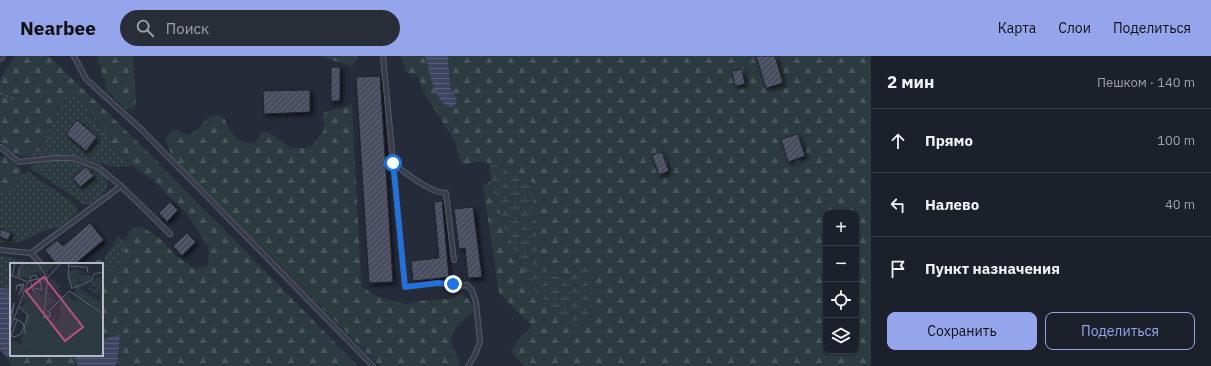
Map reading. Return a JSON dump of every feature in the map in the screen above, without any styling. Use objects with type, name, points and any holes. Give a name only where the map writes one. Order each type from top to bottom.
[{"type":"lane","points":[[74,56],[86,79],[142,130],[373,366]]},
{"type":"lane","points":[[383,56],[405,287],[438,283],[460,286],[467,285],[472,290],[476,302],[480,342],[475,355],[468,366]]},
{"type":"lane","points":[[0,147],[19,162],[54,158],[73,158],[98,167],[121,186],[170,234]]},
{"type":"lane","points":[[393,163],[438,193],[446,193],[454,260]]},
{"type":"lane","points":[[30,253],[121,186]]},
{"type":"lane","points":[[0,250],[30,253],[40,263]]},
{"type":"path","points":[[0,93],[16,100]]},
{"type":"green space","points":[[15,56],[48,56],[53,60],[143,147],[358,366],[115,366],[118,358],[119,334],[103,340],[103,277],[124,257],[124,241],[133,227],[142,227],[163,241],[174,254],[194,269],[207,266],[209,258],[208,246],[187,214],[154,181],[119,156],[116,147],[109,140],[106,130],[95,121],[88,109],[71,94],[67,96],[57,107],[57,116],[50,131],[48,141],[38,151],[30,153],[24,157],[8,149],[0,141],[0,79]]},
{"type":"green space","points":[[97,56],[133,56],[136,102],[134,108],[125,109],[107,90]]},
{"type":"green space","points":[[321,56],[358,56],[352,67]]},
{"type":"green space","points":[[400,56],[425,56],[433,85],[457,100],[450,87],[448,56],[871,56],[871,366],[524,366],[511,351],[520,337],[532,326],[499,293],[483,185],[491,181],[505,228],[531,286],[549,306],[591,318],[594,279],[588,265],[568,276],[548,275],[539,265],[531,179],[480,161],[462,165],[455,142],[423,91],[418,76],[406,72],[403,60]]},
{"type":"green space","points":[[71,94],[88,109],[89,114],[98,125],[106,130],[109,140],[116,147],[119,156],[134,166],[115,167],[68,154],[24,157],[39,149],[48,140],[49,131],[55,119],[59,105],[63,99]]},
{"type":"green space","points":[[352,105],[362,286],[373,295],[406,304],[420,301],[449,299],[462,294],[471,303],[474,311],[458,325],[452,334],[452,345],[459,360],[460,366],[380,366],[172,157],[165,138],[176,129],[187,135],[191,134],[199,128],[208,117],[219,115],[225,119],[227,125],[236,137],[247,143],[253,143],[261,132],[268,132],[291,148],[305,148],[312,146],[324,130],[325,123],[322,118],[324,112]]},
{"type":"green space","points":[[5,156],[21,169],[17,183],[12,191],[8,192],[0,190],[0,158]]},
{"type":"green space","points":[[57,160],[83,164],[95,168],[106,175],[108,182],[106,190],[97,202],[90,205],[83,204],[30,168],[31,165]]},
{"type":"green space","points":[[489,163],[531,179],[539,265],[548,275],[568,276],[588,265],[594,279],[591,318],[580,327],[549,306],[531,286],[505,228],[491,181]]},
{"type":"green space","points":[[27,171],[69,200],[77,208],[78,212],[65,223],[56,228],[46,230],[28,239],[12,243],[0,242],[0,239],[4,240],[4,238],[8,240],[11,234],[0,229],[0,190],[18,183],[21,174],[25,174]]},
{"type":"green space","points":[[118,237],[124,241],[124,257],[103,277],[103,263],[105,261],[105,257]]},
{"type":"green space","points":[[0,256],[14,258],[27,263],[10,263],[10,289],[0,288]]},
{"type":"green space","points":[[10,354],[10,356],[74,356],[78,366],[12,366],[7,358]]},
{"type":"water","points":[[425,56],[448,56],[450,87],[457,100],[455,106],[451,108],[445,104],[436,93]]},
{"type":"water","points":[[0,288],[10,289],[10,354],[7,358],[0,350]]},
{"type":"water","points":[[120,334],[118,358],[115,366],[78,366],[74,356],[103,356],[103,340]]},
{"type":"building","points":[[756,56],[775,56],[783,83],[766,88]]},
{"type":"building","points":[[331,67],[340,67],[340,101],[331,101]]},
{"type":"building","points":[[742,69],[745,84],[735,86],[732,71]]},
{"type":"building","points":[[380,76],[393,282],[369,283],[356,77]]},
{"type":"building","points":[[310,90],[310,112],[264,114],[263,91]]},
{"type":"building","points":[[77,120],[97,137],[86,151],[66,134]]},
{"type":"building","points":[[798,134],[805,156],[788,162],[781,139]]},
{"type":"building","points":[[662,152],[669,171],[659,175],[652,155]]},
{"type":"building","points":[[86,167],[94,176],[80,187],[73,178]]},
{"type":"building","points":[[442,201],[449,277],[413,281],[411,261],[439,258],[434,202]]},
{"type":"building","points":[[170,202],[178,210],[167,222],[159,213]]},
{"type":"building","points":[[473,207],[482,277],[468,278],[465,248],[459,249],[454,209]]},
{"type":"building","points":[[90,223],[104,240],[76,263],[55,263],[45,250],[57,240],[63,246]]},
{"type":"building","points":[[0,229],[11,233],[8,240],[0,237]]},
{"type":"building","points":[[187,233],[196,242],[182,256],[173,246]]},
{"type":"route","points":[[393,163],[405,287],[438,283],[453,284]]}]
